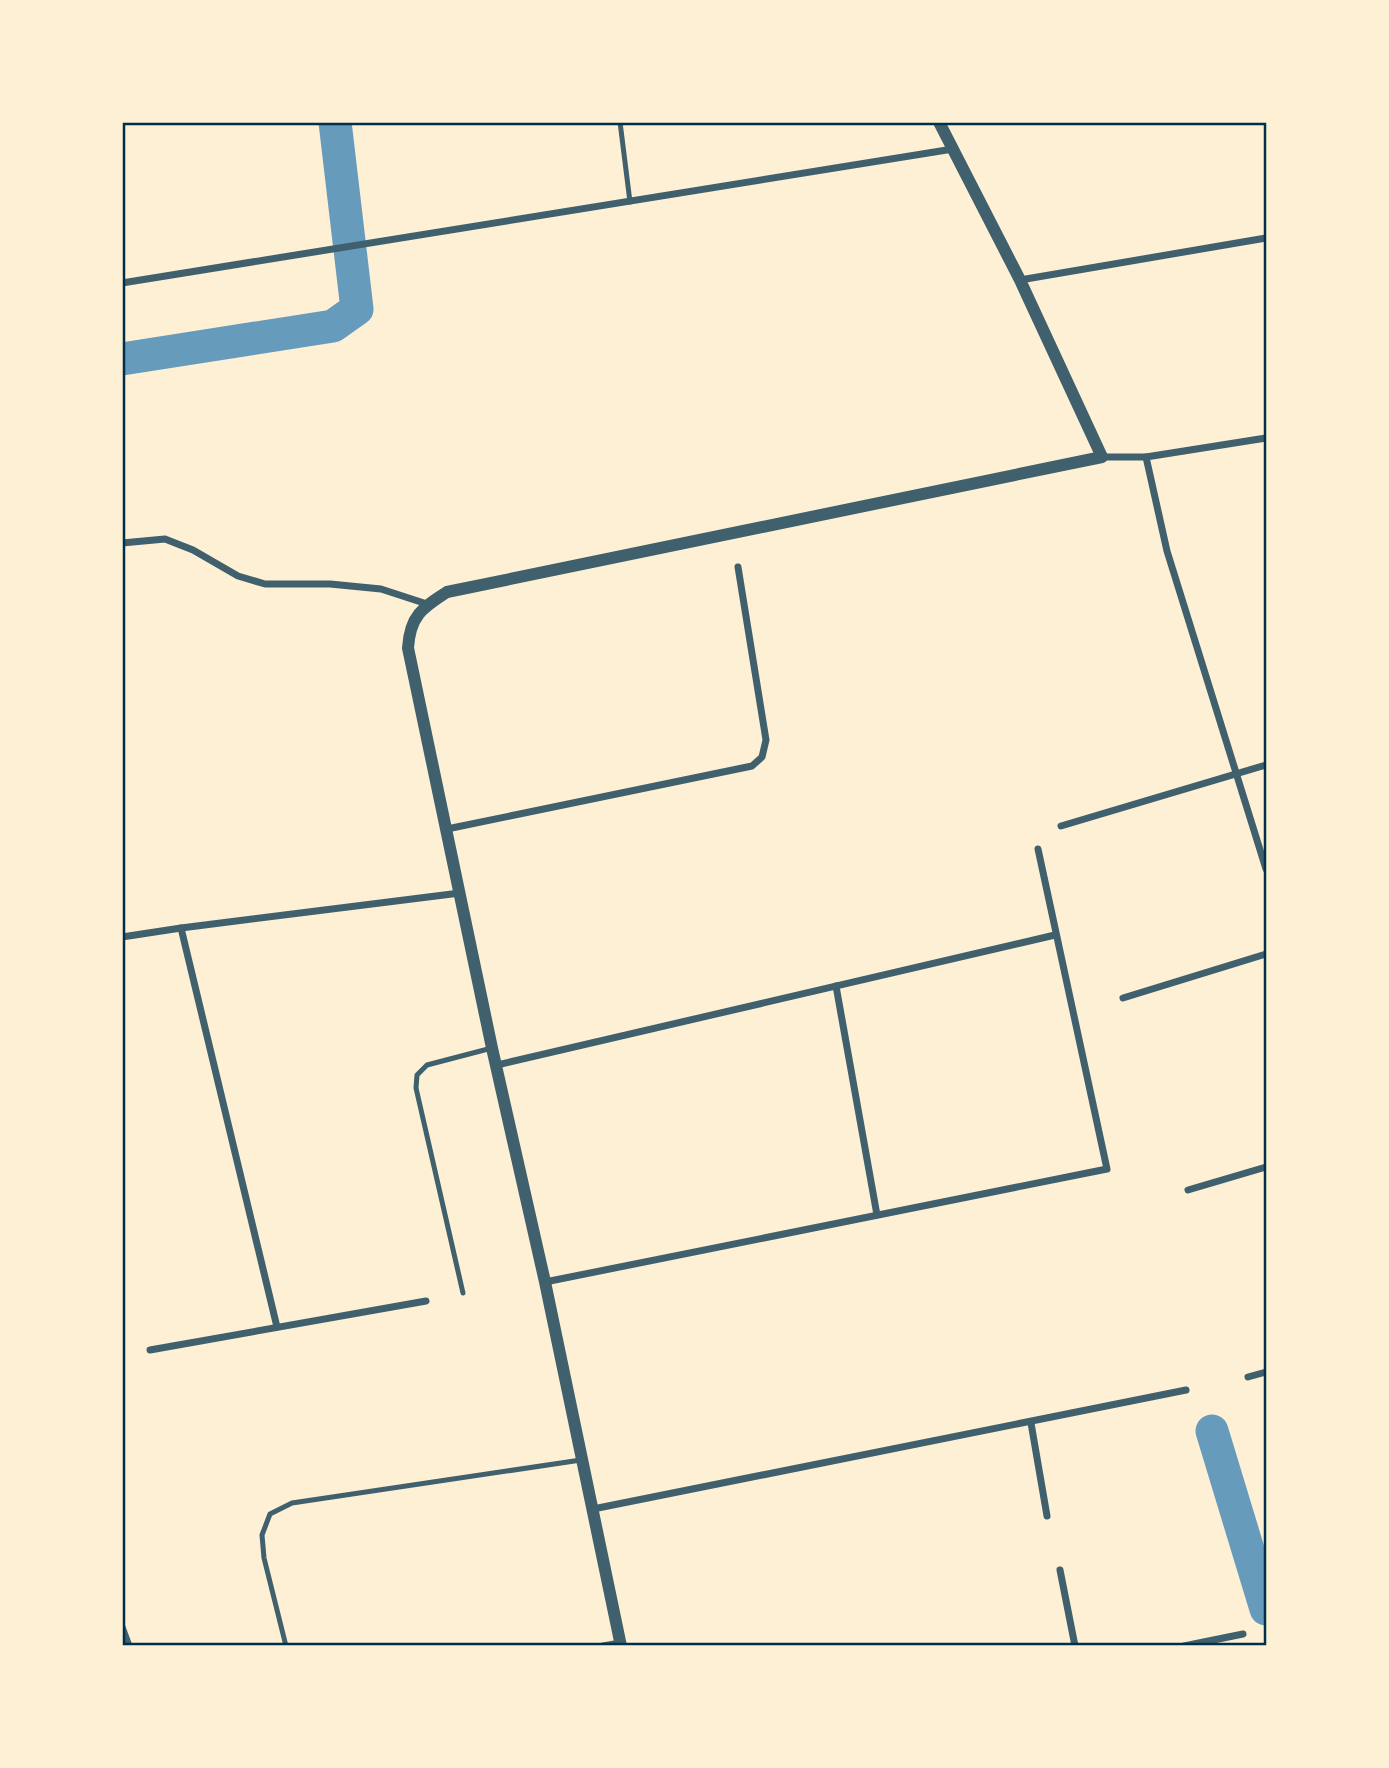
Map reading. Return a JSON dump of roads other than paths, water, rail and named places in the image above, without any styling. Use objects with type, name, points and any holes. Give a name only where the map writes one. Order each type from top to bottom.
[{"type":"street","points":[[939,122],[1020,280],[1102,457]]},
{"type":"street","points":[[122,284],[953,149]]},
{"type":"street","points":[[1020,280],[1266,238]]},
{"type":"street","points":[[603,1646],[621,1644],[408,648],[409,631],[416,616],[427,604],[447,592],[1102,457],[1146,457],[1266,438]]},
{"type":"street","points":[[1146,457],[1167,551],[1266,869]]},
{"type":"street","points":[[122,543],[165,539],[193,550],[238,576],[265,584],[330,584],[381,589],[427,604]]},
{"type":"street","points":[[447,829],[752,766],[762,757],[766,740],[738,567]]},
{"type":"street","points":[[1062,826],[1266,765]]},
{"type":"street","points":[[545,1282],[1107,1169],[1038,849]]},
{"type":"street","points":[[122,937],[460,893]]},
{"type":"street","points":[[181,928],[277,1327]]},
{"type":"street","points":[[497,1065],[1055,935]]},
{"type":"street","points":[[1124,998],[1266,954]]},
{"type":"street","points":[[836,986],[877,1215]]},
{"type":"street","points":[[1188,1190],[1266,1167]]},
{"type":"street","points":[[150,1350],[426,1301]]},
{"type":"street","points":[[1248,1377],[1266,1372]]},
{"type":"street","points":[[593,1509],[1186,1390]]},
{"type":"street","points":[[1031,1423],[1047,1516]]},
{"type":"street","points":[[1060,1570],[1075,1646]]},
{"type":"street","points":[[122,1627],[129,1646]]},
{"type":"street","points":[[1184,1646],[1243,1634]]},
{"type":"lane","points":[[620,122],[630,202]]},
{"type":"lane","points":[[463,1293],[416,1088],[417,1075],[427,1065],[492,1048]]},
{"type":"lane","points":[[286,1646],[264,1558],[262,1535],[270,1514],[292,1503],[583,1460]]},
{"type":"waterway","points":[[122,359],[333,326],[357,309],[335,122]]},
{"type":"waterway","points":[[1212,1431],[1266,1609]]}]
